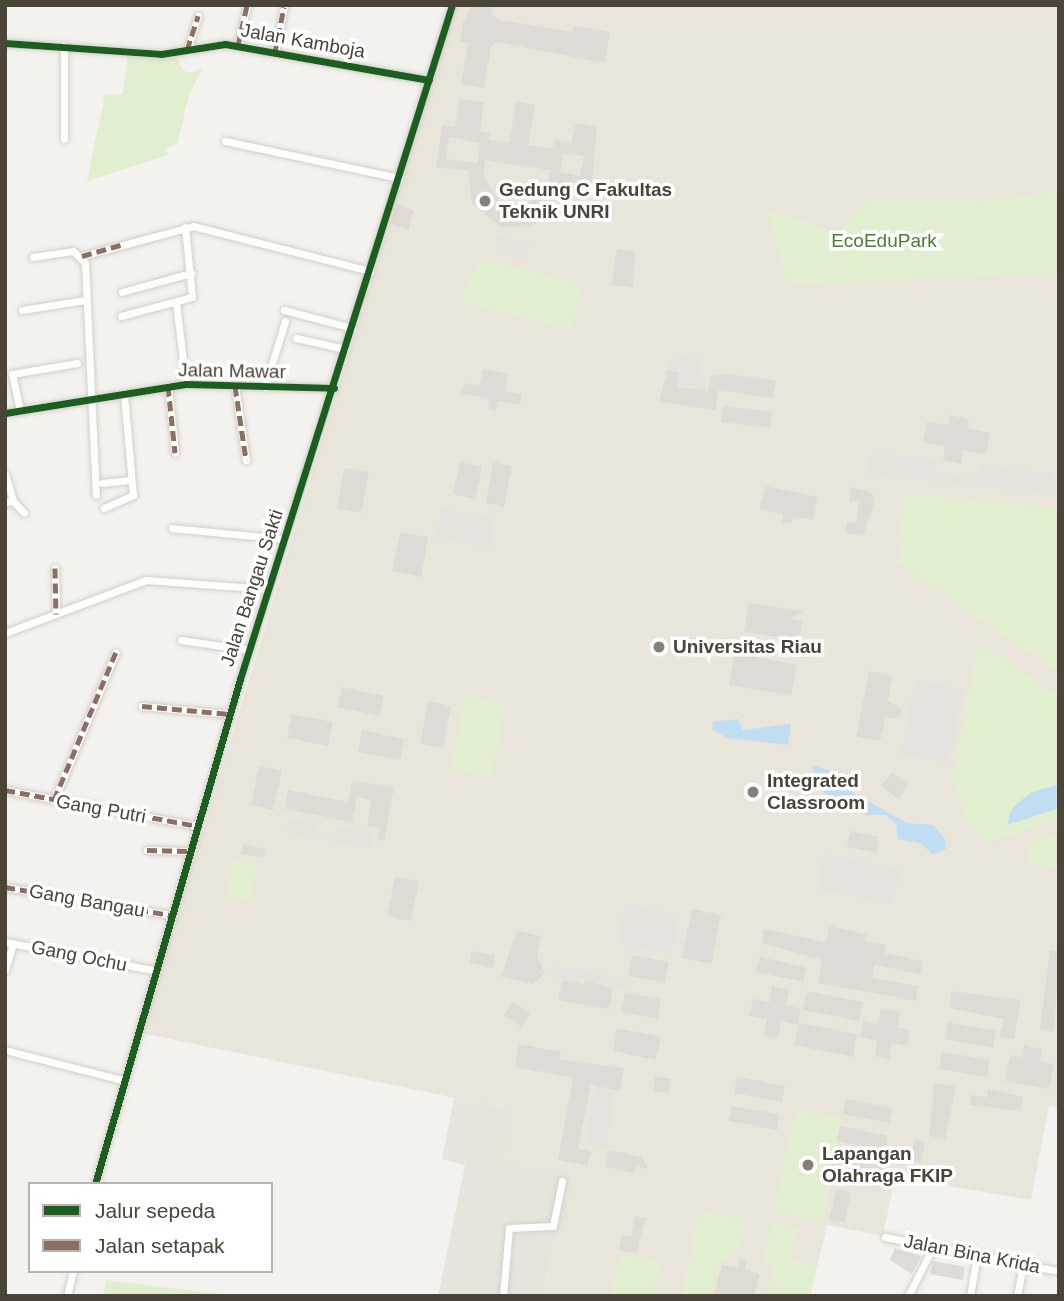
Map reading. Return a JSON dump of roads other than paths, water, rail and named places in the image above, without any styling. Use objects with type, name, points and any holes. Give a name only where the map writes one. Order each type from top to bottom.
[{"type":"street","points":[[238,45],[247,5]]},
{"type":"street","name":"Jalan Bangau Sakti","points":[[96,1182],[188,850],[452,5]]},
{"type":"street","points":[[275,52],[284,7]]},
{"type":"street","points":[[187,50],[198,16]]},
{"type":"street","name":"Jalan Kamboja","points":[[5,43],[145,54],[187,50],[212,43],[238,45],[429,80]]},
{"type":"street","points":[[64,46],[64,139]]},
{"type":"street","points":[[225,141],[399,178]]},
{"type":"street","points":[[33,257],[73,251],[82,256],[185,227],[370,271]]},
{"type":"street","points":[[121,316],[176,303],[193,295],[185,227]]},
{"type":"street","points":[[82,256],[96,495]]},
{"type":"street","points":[[122,292],[191,273]]},
{"type":"street","points":[[22,310],[85,300]]},
{"type":"street","points":[[176,303],[186,384]]},
{"type":"street","points":[[284,310],[352,328]]},
{"type":"street","points":[[265,387],[285,321]]},
{"type":"street","points":[[296,338],[345,349]]},
{"type":"street","points":[[20,411],[12,374],[77,363]]},
{"type":"street","name":"Jalan Mawar","points":[[5,413],[89,402],[186,384],[334,388]]},
{"type":"street","points":[[168,386],[175,453]]},
{"type":"street","points":[[235,386],[246,460]]},
{"type":"street","points":[[104,508],[132,499],[124,395]]},
{"type":"street","points":[[5,474],[9,501],[24,513]]},
{"type":"street","points":[[102,483],[131,481]]},
{"type":"street","points":[[172,528],[284,539]]},
{"type":"street","points":[[55,568],[56,614]]},
{"type":"street","points":[[5,633],[146,580],[268,589]]},
{"type":"street","name":"Jalan Bangau Sakti","points":[[181,640],[249,649]]},
{"type":"street","points":[[54,800],[116,652]]},
{"type":"street","points":[[142,706],[230,714]]},
{"type":"street","name":"Gang Putri","points":[[5,790],[197,826]]},
{"type":"street","points":[[147,850],[188,850]]},
{"type":"street","name":"Gang Bangau","points":[[5,887],[170,915]]},
{"type":"street","points":[[5,970],[9,943]]},
{"type":"street","name":"Gang Ochu","points":[[9,943],[153,970]]},
{"type":"street","points":[[5,1050],[122,1080]]},
{"type":"street","points":[[503,1296],[509,1228],[553,1226],[562,1181]]},
{"type":"street","name":"Jalan Bina Krida","points":[[885,1237],[1059,1271]]},
{"type":"street","points":[[908,1296],[933,1247]]},
{"type":"street","points":[[970,1296],[977,1255]]},
{"type":"street","points":[[1017,1296],[1023,1264]]},
{"type":"street","points":[[67,1296],[73,1273]]},
{"type":"water","points":[[738,719],[743,730],[791,724],[788,745],[727,738],[712,729],[713,722]]},
{"type":"water","points":[[811,765],[831,771],[839,785],[907,823],[933,825],[945,839],[946,849],[932,855],[923,844],[898,839],[896,824],[886,815],[867,815],[825,794]]},
{"type":"water","points":[[1059,785],[1059,808],[1007,825],[1012,808],[1032,792]]},
{"type":"place","name":"Gedung C Fakultas Teknik UNRI","points":[[485,201]]},
{"type":"place","name":"Universitas Riau","points":[[659,647]]},
{"type":"place","name":"Integrated Classroom","points":[[753,792]]},
{"type":"place","name":"Lapangan Olahraga FKIP","points":[[808,1165]]},
{"type":"park label","name":"EcoEduPark","points":[[884,241]]}]
